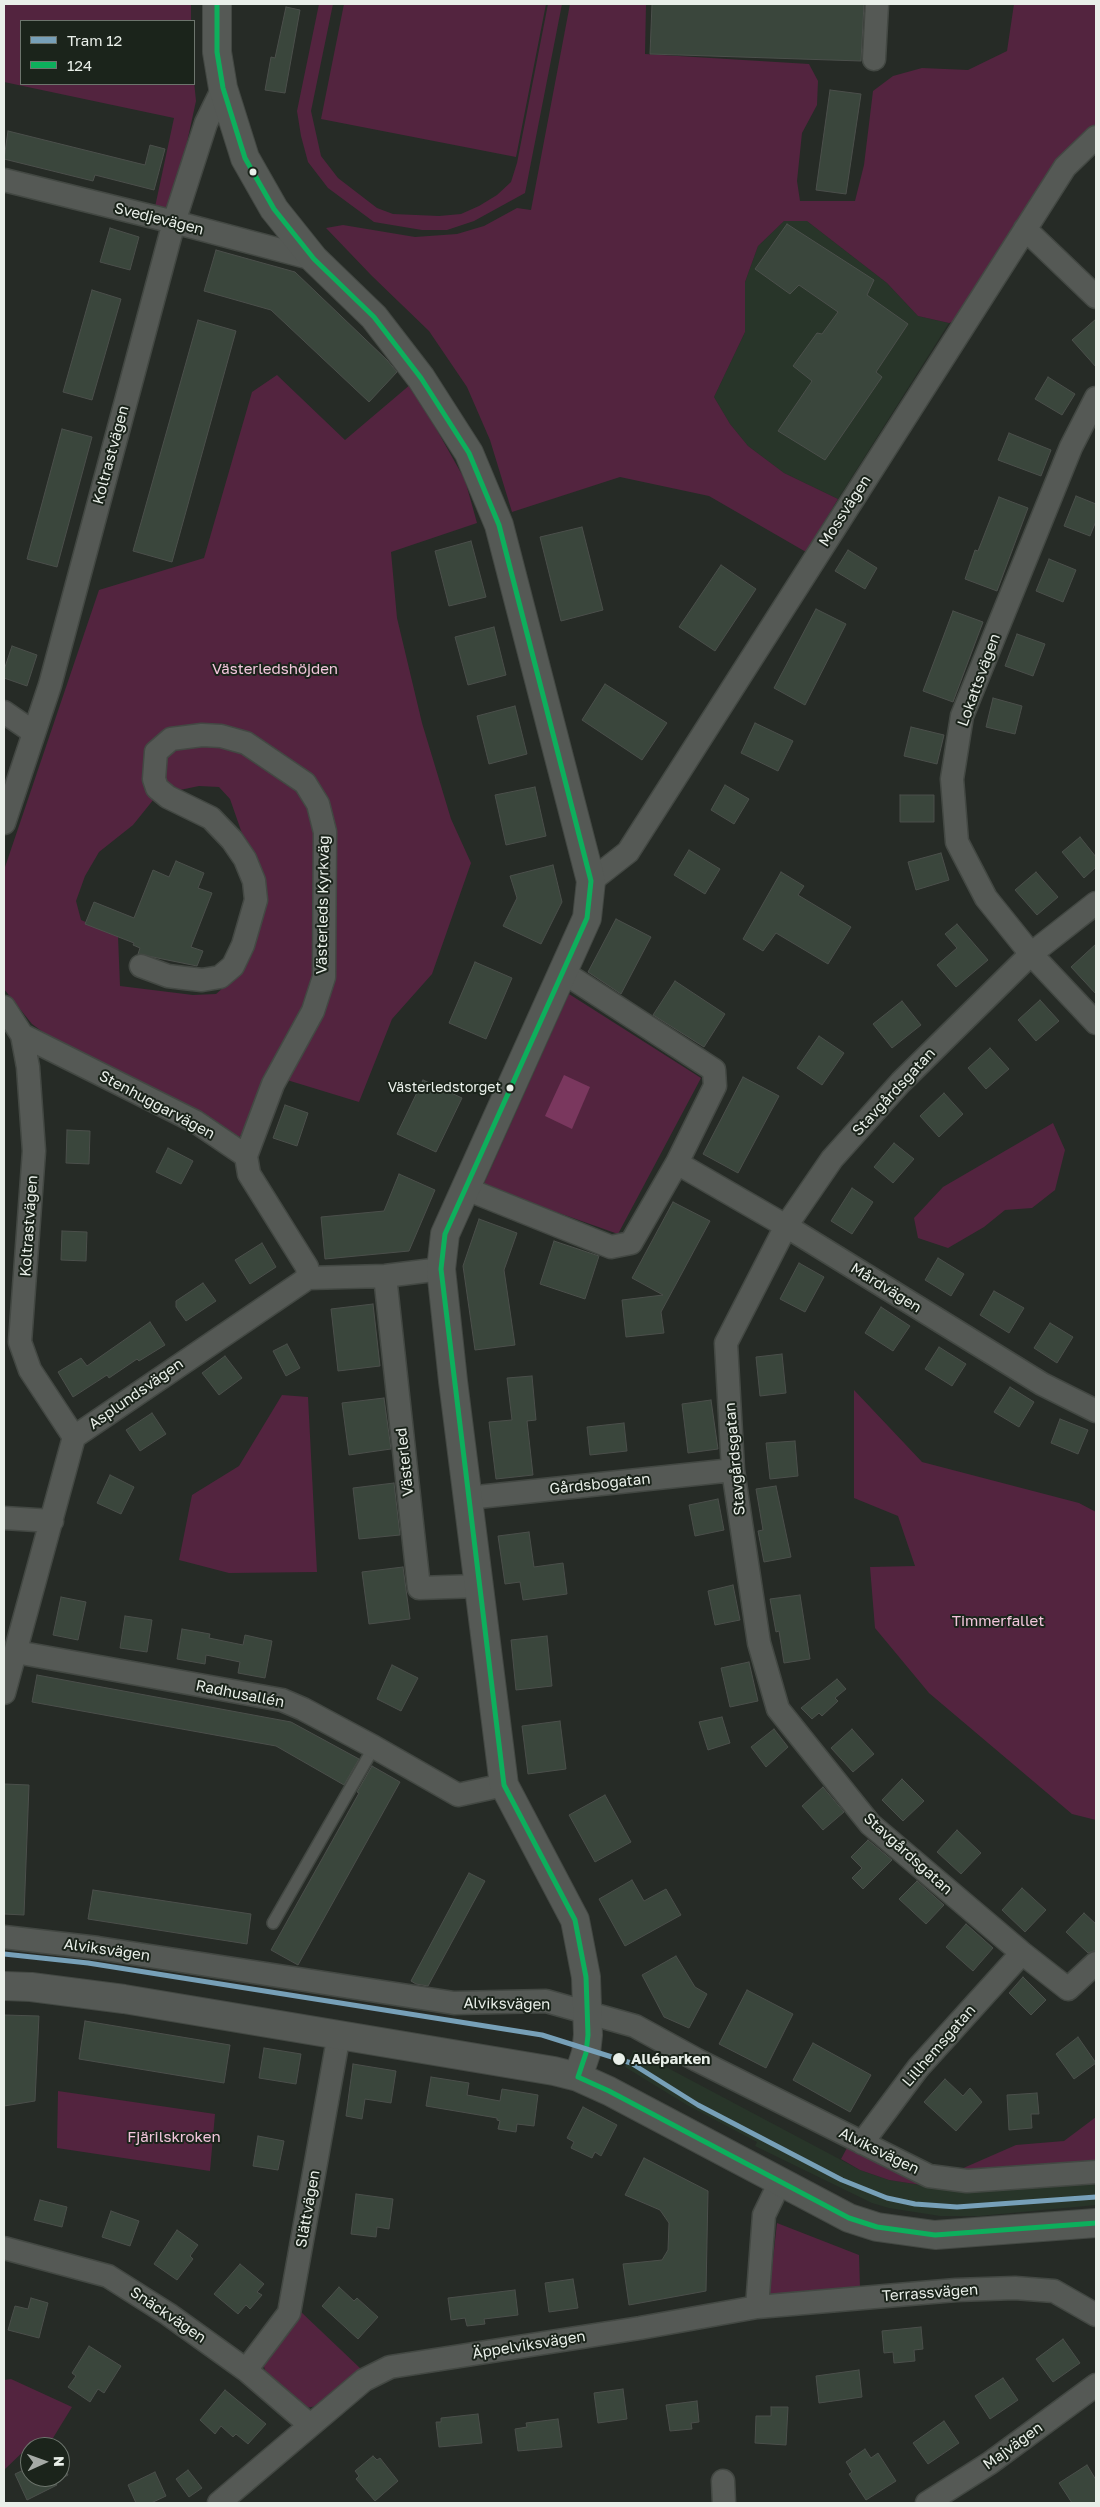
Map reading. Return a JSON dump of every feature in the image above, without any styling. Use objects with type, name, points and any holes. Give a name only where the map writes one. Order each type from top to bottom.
[{"type":"street","points":[[217,4],[217,52],[223,88],[246,158],[274,209],[314,260],[374,317],[421,378],[469,453],[499,525],[591,881],[587,918],[464,1188],[445,1234],[441,1269],[504,1785],[575,1920],[586,1977],[587,2048],[578,2077]]},
{"type":"street","points":[[874,59],[877,4]]},
{"type":"street","name":"Koltrastvägen","points":[[4,823],[50,685],[174,222],[206,124],[223,88]]},
{"type":"street","name":"Mossvägen","points":[[591,881],[628,852],[1065,167],[1096,137]]},
{"type":"street","name":"Svedjevägen","points":[[4,180],[174,222],[314,260]]},
{"type":"street","points":[[1025,229],[1096,298]]},
{"type":"street","name":"Lokattsvägen","points":[[1096,398],[1071,447],[962,716],[952,779],[957,842],[986,898],[1031,954],[1096,1023]]},
{"type":"street","points":[[4,712],[33,732]]},
{"type":"street","name":"Västerleds Kyrkväg","points":[[141,966],[168,976],[202,980],[220,978],[233,966],[243,945],[256,900],[254,881],[246,859],[232,840],[211,818],[168,797],[157,788],[154,780],[156,752],[171,739],[202,734],[221,736],[246,743],[305,783],[318,804],[326,832],[324,978],[313,1012],[273,1084],[246,1156]]},
{"type":"street","name":"Stavgårdsgatan","points":[[1096,903],[1031,954],[894,1089],[832,1159],[786,1226],[726,1343],[733,1470],[759,1643],[778,1710],[870,1824],[1022,1953],[1068,1989],[1096,1963]]},
{"type":"street","points":[[464,1188],[611,1247],[631,1242],[677,1163],[715,1086],[714,1070],[563,972]]},
{"type":"street","name":"Koltrastvägen","points":[[4,1007],[22,1035],[28,1067],[34,1151],[20,1342],[30,1370],[74,1437]]},
{"type":"street","name":"Stenhuggarvägen","points":[[22,1035],[196,1122],[246,1156]]},
{"type":"street","points":[[246,1156],[249,1174],[307,1267],[308,1278],[385,1276],[441,1269]]},
{"type":"street","name":"Mårdvägen","points":[[677,1163],[786,1226],[1042,1384],[1096,1411]]},
{"type":"street","name":"Västerled","points":[[385,1276],[419,1588],[479,1586]]},
{"type":"street","name":"Asplundsvägen","points":[[4,1693],[74,1437],[308,1278]]},
{"type":"street","name":"Gårdsbogatan","points":[[468,1498],[733,1470]]},
{"type":"street","points":[[4,1518],[52,1521]]},
{"type":"street","name":"Radhusallén","points":[[16,1652],[282,1700],[303,1709],[374,1747],[458,1795],[504,1785]]},
{"type":"street","name":"Alviksvägen","points":[[4,1937],[98,1948],[454,2003],[546,2001],[635,2026],[697,2060],[929,2176],[968,2181],[1096,2172]]},
{"type":"street","name":"Lillhemsgatan","points":[[862,2143],[918,2068],[1022,1953]]},
{"type":"street","points":[[4,1986],[30,1987],[124,1999],[528,2066],[578,2077],[849,2218],[904,2232],[935,2235],[989,2233],[1096,2223]]},
{"type":"street","name":"Slättvägen","points":[[246,2370],[290,2312],[339,2034]]},
{"type":"street","points":[[756,2306],[764,2215],[780,2182]]},
{"type":"street","name":"Snäckvägen","points":[[4,2248],[108,2276],[168,2314],[246,2370],[310,2425]]},
{"type":"street","name":"Terrassvägen","points":[[756,2306],[956,2290],[1015,2288],[1054,2291],[1096,2315]]},
{"type":"street","name":"Äppelviksvägen","points":[[219,2503],[364,2380],[390,2366],[628,2330],[756,2306]]},
{"type":"street","name":"Majvägen","points":[[927,2503],[990,2463],[1096,2385]]},
{"type":"street","points":[[723,2480],[724,2503]]},
{"type":"lane","points":[[272,1923],[374,1747]]},
{"type":"shaded area","points":[[784,221],[807,221],[887,283],[918,316],[949,323],[838,499],[784,473],[748,446],[730,424],[714,397],[745,332],[745,282],[758,246]]},
{"type":"shaded area","points":[[564,1075],[590,1087],[572,1129],[545,1116]]},
{"type":"shaded area","points":[[634,2050],[860,2170],[889,2180],[947,2189],[1096,2180],[1096,2205],[979,2216],[940,2216],[889,2208],[872,2203],[755,2146],[757,2142],[687,2105],[625,2067]]},
{"type":"green space","points":[[4,4],[191,4],[191,20],[20,20],[20,85],[194,85],[196,101],[172,211],[155,207],[174,118],[4,82]]},
{"type":"green space","points":[[319,4],[333,4],[311,111],[321,156],[338,178],[377,208],[393,214],[439,216],[461,214],[479,206],[497,195],[511,182],[517,163],[548,4],[562,4],[525,193],[474,221],[447,230],[422,230],[374,222],[328,188],[308,162],[297,111]]},
{"type":"green space","points":[[344,4],[546,4],[516,157],[321,119]]},
{"type":"green space","points":[[570,4],[646,4],[645,54],[809,64],[818,81],[817,105],[802,133],[797,181],[800,201],[855,201],[864,165],[873,91],[893,76],[922,68],[968,70],[1007,51],[1014,4],[1096,4],[1096,124],[1068,154],[956,321],[949,323],[918,316],[887,283],[807,221],[784,221],[758,246],[745,282],[745,332],[714,397],[730,424],[748,446],[784,473],[838,499],[806,552],[709,496],[620,477],[512,512],[490,440],[467,387],[429,331],[326,228],[343,225],[415,237],[457,234],[484,226],[517,208],[531,210]]},
{"type":"green space","name":"Västerledshöjden","points":[[277,375],[345,440],[411,384],[465,480],[477,523],[391,552],[397,618],[422,723],[451,819],[471,863],[432,974],[392,1019],[359,1102],[287,1080],[251,1120],[237,1140],[70,1052],[32,1024],[4,989],[4,870],[99,590],[204,558],[252,392]],"holes":[[[199,786],[219,787],[230,799],[245,842],[252,933],[231,981],[216,994],[193,995],[120,986],[118,936],[81,920],[76,901],[85,876],[99,852],[133,825],[162,789],[175,791]]]},
{"type":"green space","name":"Västerledstorget","points":[[569,994],[701,1078],[618,1234],[483,1186]]},
{"type":"green space","points":[[1053,1123],[1065,1150],[1055,1190],[1032,1208],[1005,1210],[984,1227],[948,1248],[918,1238],[914,1218],[943,1187]]},
{"type":"green space","name":"Timmerfallet","points":[[854,1390],[922,1462],[1079,1503],[1096,1512],[1096,1820],[1072,1814],[929,1693],[875,1628],[870,1567],[915,1566],[898,1516],[854,1498]]},
{"type":"green space","points":[[282,1395],[308,1397],[317,1572],[229,1573],[179,1560],[192,1495],[239,1466]]},
{"type":"green space","name":"Fjärilskroken","points":[[58,2091],[215,2114],[210,2171],[57,2148]]},
{"type":"green space","points":[[1096,2117],[1096,2162],[952,2173],[1016,2145],[1064,2141]]},
{"type":"green space","points":[[847,2148],[893,2169],[947,2189],[889,2180],[860,2170],[841,2159]]},
{"type":"green space","points":[[777,2223],[859,2255],[860,2289],[769,2295]]},
{"type":"green space","points":[[300,2311],[361,2369],[321,2405],[302,2409],[268,2378],[263,2364]]},
{"type":"green space","points":[[11,2379],[72,2407],[54,2437],[20,2437],[20,2455],[4,2470],[4,2380]]},
{"type":"building","points":[[652,4],[864,4],[861,61],[650,54]]},
{"type":"building","points":[[286,7],[300,10],[285,93],[265,90],[271,57],[275,58]]},
{"type":"building","points":[[830,90],[861,94],[846,194],[816,190]]},
{"type":"building","points":[[8,131],[145,165],[150,145],[165,149],[154,190],[95,175],[93,181],[4,159]]},
{"type":"building","points":[[787,224],[874,280],[867,295],[908,324],[876,372],[882,377],[825,460],[778,431],[812,381],[793,366],[817,333],[822,334],[838,312],[799,285],[790,294],[755,269]]},
{"type":"building","points":[[110,228],[139,237],[130,270],[100,262]]},
{"type":"building","points":[[216,250],[295,272],[387,360],[397,372],[369,402],[271,310],[204,291]]},
{"type":"building","points":[[92,290],[121,299],[92,400],[63,392]]},
{"type":"building","points":[[1096,319],[1096,367],[1072,340]]},
{"type":"building","points":[[198,320],[236,331],[172,562],[133,551]]},
{"type":"building","points":[[1048,377],[1075,394],[1062,415],[1035,399]]},
{"type":"building","points":[[62,429],[92,437],[57,567],[27,559]]},
{"type":"building","points":[[1009,433],[1051,450],[1041,476],[998,460]]},
{"type":"building","points":[[1076,496],[1096,504],[1096,521],[1090,536],[1064,526]]},
{"type":"building","points":[[999,497],[1028,508],[997,591],[965,579],[975,550],[978,551]]},
{"type":"building","points":[[582,527],[603,610],[561,621],[540,537]]},
{"type":"building","points":[[471,541],[486,597],[449,606],[435,551]]},
{"type":"building","points":[[848,550],[877,568],[865,589],[835,571]]},
{"type":"building","points":[[1049,559],[1076,570],[1063,602],[1036,591]]},
{"type":"building","points":[[721,565],[756,589],[715,651],[679,627]]},
{"type":"building","points":[[816,609],[846,624],[805,705],[774,688]]},
{"type":"building","points":[[953,611],[983,622],[953,702],[923,691]]},
{"type":"building","points":[[494,627],[506,675],[468,685],[455,637]]},
{"type":"building","points":[[1017,634],[1045,644],[1033,676],[1005,666]]},
{"type":"building","points":[[12,646],[37,655],[27,686],[4,678],[4,670]]},
{"type":"building","points":[[605,684],[667,723],[642,760],[582,720]]},
{"type":"building","points":[[993,698],[1022,706],[1015,734],[986,727]]},
{"type":"building","points":[[515,706],[527,754],[489,764],[477,716]]},
{"type":"building","points":[[755,723],[793,741],[778,771],[741,753]]},
{"type":"building","points":[[911,727],[944,735],[937,764],[904,756]]},
{"type":"building","points":[[725,785],[749,799],[734,824],[711,810]]},
{"type":"building","points":[[535,787],[546,836],[506,845],[495,795]]},
{"type":"building","points":[[900,795],[934,795],[934,822],[900,822]]},
{"type":"building","points":[[1080,837],[1096,857],[1096,867],[1084,878],[1062,852]]},
{"type":"building","points":[[689,850],[720,869],[705,894],[674,875]]},
{"type":"building","points":[[941,853],[949,880],[916,890],[908,862]]},
{"type":"building","points":[[176,861],[204,873],[198,888],[212,893],[191,947],[203,951],[197,966],[138,954],[140,948],[133,945],[134,943],[85,924],[94,902],[134,918],[153,870],[169,877]]},
{"type":"building","points":[[553,865],[562,902],[541,944],[503,926],[517,898],[510,876]]},
{"type":"building","points":[[781,872],[804,886],[798,895],[851,927],[828,964],[776,933],[763,951],[743,939]]},
{"type":"building","points":[[1036,872],[1058,897],[1037,915],[1015,890]]},
{"type":"building","points":[[616,919],[651,937],[621,994],[588,972]]},
{"type":"building","points":[[957,924],[988,960],[956,987],[937,965],[957,948],[945,934]]},
{"type":"building","points":[[1096,944],[1096,994],[1071,967]]},
{"type":"building","points":[[475,962],[512,978],[486,1039],[449,1023]]},
{"type":"building","points":[[675,981],[725,1014],[704,1047],[653,1015]]},
{"type":"building","points":[[1040,1000],[1059,1021],[1036,1041],[1018,1020]]},
{"type":"building","points":[[902,1001],[921,1025],[892,1048],[873,1024]]},
{"type":"building","points":[[819,1036],[844,1053],[822,1085],[797,1068]]},
{"type":"building","points":[[990,1048],[1009,1069],[986,1089],[968,1068]]},
{"type":"building","points":[[743,1077],[779,1096],[738,1173],[703,1154]]},
{"type":"building","points":[[423,1080],[462,1098],[436,1152],[397,1134]]},
{"type":"building","points":[[944,1093],[963,1114],[939,1137],[920,1116]]},
{"type":"building","points":[[285,1105],[308,1113],[297,1146],[273,1138]]},
{"type":"building","points":[[67,1130],[90,1131],[89,1164],[66,1163]]},
{"type":"building","points":[[894,1143],[914,1159],[893,1183],[874,1167]]},
{"type":"building","points":[[168,1148],[193,1161],[181,1184],[156,1172]]},
{"type":"building","points":[[399,1174],[435,1190],[409,1251],[325,1259],[321,1217],[384,1211]]},
{"type":"building","points":[[852,1188],[873,1202],[852,1234],[831,1221]]},
{"type":"building","points":[[673,1202],[710,1221],[661,1312],[664,1333],[626,1337],[622,1300],[663,1295],[632,1278]]},
{"type":"building","points":[[479,1219],[517,1233],[504,1270],[515,1345],[475,1350],[463,1266]]},
{"type":"building","points":[[62,1231],[87,1232],[86,1261],[61,1260]]},
{"type":"building","points":[[554,1241],[599,1256],[585,1299],[540,1284]]},
{"type":"building","points":[[262,1243],[276,1267],[250,1284],[235,1260]]},
{"type":"building","points":[[938,1258],[964,1274],[951,1296],[925,1280]]},
{"type":"building","points":[[799,1263],[824,1277],[805,1312],[780,1299]]},
{"type":"building","points":[[203,1283],[216,1301],[186,1321],[176,1307],[176,1301]]},
{"type":"building","points":[[994,1291],[1024,1308],[1009,1333],[980,1315]]},
{"type":"building","points":[[373,1304],[380,1366],[338,1371],[331,1309]]},
{"type":"building","points":[[881,1307],[910,1326],[893,1351],[865,1333]]},
{"type":"building","points":[[150,1322],[165,1345],[139,1361],[137,1359],[109,1378],[107,1375],[73,1397],[58,1372],[81,1358],[87,1366]]},
{"type":"building","points":[[1050,1323],[1073,1337],[1057,1363],[1034,1348]]},
{"type":"building","points":[[287,1344],[300,1368],[286,1376],[273,1351]]},
{"type":"building","points":[[939,1347],[966,1364],[952,1386],[925,1369]]},
{"type":"building","points":[[782,1354],[786,1393],[760,1396],[756,1357]]},
{"type":"building","points":[[225,1356],[242,1378],[219,1395],[202,1373]]},
{"type":"building","points":[[532,1376],[536,1420],[527,1421],[533,1475],[496,1479],[489,1422],[512,1420],[507,1378]]},
{"type":"building","points":[[1010,1387],[1034,1402],[1019,1427],[994,1412]]},
{"type":"building","points":[[384,1398],[391,1449],[349,1455],[342,1403]]},
{"type":"building","points":[[711,1400],[718,1449],[688,1453],[682,1404]]},
{"type":"building","points":[[152,1413],[166,1434],[140,1451],[126,1430]]},
{"type":"building","points":[[1060,1419],[1088,1430],[1078,1454],[1051,1443]]},
{"type":"building","points":[[624,1423],[627,1451],[590,1455],[587,1427]]},
{"type":"building","points":[[795,1441],[798,1476],[770,1479],[766,1443]]},
{"type":"building","points":[[110,1475],[134,1487],[121,1514],[97,1503]]},
{"type":"building","points":[[394,1483],[400,1535],[359,1539],[353,1488]]},
{"type":"building","points":[[776,1486],[791,1557],[764,1562],[758,1531],[763,1530],[756,1489]]},
{"type":"building","points":[[718,1499],[724,1530],[695,1536],[689,1505]]},
{"type":"building","points":[[529,1532],[534,1567],[563,1563],[567,1594],[523,1600],[520,1582],[505,1584],[498,1536]]},
{"type":"building","points":[[403,1567],[410,1619],[369,1624],[362,1572]]},
{"type":"building","points":[[733,1585],[740,1620],[715,1625],[708,1591]]},
{"type":"building","points":[[800,1595],[810,1659],[784,1663],[779,1631],[776,1632],[770,1599]]},
{"type":"building","points":[[61,1597],[86,1602],[78,1640],[53,1635]]},
{"type":"building","points":[[125,1616],[152,1620],[147,1652],[120,1648]]},
{"type":"building","points":[[182,1629],[210,1634],[209,1638],[243,1645],[245,1635],[272,1641],[265,1678],[238,1673],[240,1662],[206,1655],[205,1664],[177,1659]]},
{"type":"building","points":[[547,1636],[552,1686],[516,1690],[511,1640]]},
{"type":"building","points":[[749,1662],[758,1701],[730,1707],[721,1668]]},
{"type":"building","points":[[392,1665],[418,1678],[401,1711],[377,1699]]},
{"type":"building","points":[[37,1675],[291,1722],[359,1759],[344,1785],[276,1746],[32,1702]]},
{"type":"building","points":[[837,1679],[846,1689],[835,1698],[838,1701],[822,1716],[819,1713],[812,1719],[801,1708]]},
{"type":"building","points":[[722,1717],[730,1743],[708,1750],[699,1722]]},
{"type":"building","points":[[560,1721],[566,1769],[528,1774],[522,1726]]},
{"type":"building","points":[[774,1729],[788,1747],[766,1767],[751,1747]]},
{"type":"building","points":[[852,1729],[874,1754],[853,1772],[831,1748]]},
{"type":"building","points":[[372,1766],[400,1782],[298,1965],[271,1950],[359,1793],[357,1792]]},
{"type":"building","points":[[902,1779],[924,1801],[903,1821],[882,1800]]},
{"type":"building","points":[[4,1784],[29,1785],[24,1915],[4,1914]]},
{"type":"building","points":[[823,1787],[844,1812],[823,1830],[802,1806]]},
{"type":"building","points":[[605,1795],[631,1842],[595,1862],[569,1815]]},
{"type":"building","points":[[957,1830],[981,1853],[961,1874],[937,1852]]},
{"type":"building","points":[[868,1840],[892,1860],[863,1889],[852,1878],[862,1868],[851,1857]]},
{"type":"building","points":[[469,1873],[485,1881],[428,1986],[416,1984],[411,1981]]},
{"type":"building","points":[[632,1880],[644,1901],[666,1889],[681,1915],[625,1946],[599,1899]]},
{"type":"building","points":[[917,1881],[944,1905],[926,1924],[899,1899]]},
{"type":"building","points":[[1022,1888],[1046,1910],[1025,1932],[1002,1910]]},
{"type":"building","points":[[93,1890],[251,1914],[247,1944],[88,1919]]},
{"type":"building","points":[[1084,1913],[1096,1924],[1096,1950],[1088,1953],[1066,1932]]},
{"type":"building","points":[[966,1924],[993,1948],[973,1971],[946,1947]]},
{"type":"building","points":[[676,1956],[695,1987],[707,1994],[689,2028],[664,2017],[642,1975]]},
{"type":"building","points":[[1023,1977],[1046,2000],[1031,2015],[1009,1993]]},
{"type":"building","points":[[747,1990],[793,2014],[766,2068],[719,2044]]},
{"type":"building","points":[[4,2015],[39,2016],[35,2101],[4,2106]]},
{"type":"building","points":[[85,2021],[230,2045],[224,2083],[79,2059]]},
{"type":"building","points":[[1078,2037],[1096,2063],[1074,2079],[1056,2054]]},
{"type":"building","points":[[813,2043],[871,2075],[850,2112],[793,2080]]},
{"type":"building","points":[[264,2048],[301,2054],[296,2084],[259,2078]]},
{"type":"building","points":[[353,2064],[396,2071],[391,2103],[365,2099],[362,2119],[346,2116]]},
{"type":"building","points":[[431,2077],[469,2083],[467,2095],[500,2101],[502,2089],[538,2095],[534,2126],[517,2124],[516,2132],[498,2129],[500,2121],[497,2118],[426,2106]]},
{"type":"building","points":[[945,2079],[963,2096],[970,2088],[982,2102],[956,2131],[924,2102]]},
{"type":"building","points":[[1037,2093],[1039,2114],[1031,2114],[1032,2128],[1009,2130],[1007,2095]]},
{"type":"building","points":[[583,2107],[617,2125],[601,2156],[595,2152],[592,2158],[571,2148],[574,2142],[567,2138]]},
{"type":"building","points":[[258,2136],[284,2141],[278,2170],[253,2166]]},
{"type":"building","points":[[644,2158],[708,2191],[706,2291],[629,2305],[623,2264],[662,2260],[668,2250],[669,2223],[660,2210],[625,2195]]},
{"type":"building","points":[[356,2194],[393,2199],[389,2229],[377,2227],[376,2237],[351,2234]]},
{"type":"building","points":[[40,2200],[67,2207],[62,2227],[34,2220]]},
{"type":"building","points":[[111,2211],[139,2221],[130,2246],[102,2237]]},
{"type":"building","points":[[177,2230],[198,2245],[190,2256],[193,2259],[177,2280],[154,2264]]},
{"type":"building","points":[[240,2264],[264,2284],[257,2292],[262,2295],[250,2309],[246,2305],[238,2314],[214,2294]]},
{"type":"building","points":[[573,2279],[578,2308],[549,2312],[545,2283]]},
{"type":"building","points":[[339,2287],[354,2301],[357,2298],[378,2317],[358,2339],[322,2306]]},
{"type":"building","points":[[515,2290],[518,2315],[484,2319],[485,2324],[467,2326],[465,2318],[451,2320],[448,2298]]},
{"type":"building","points":[[31,2298],[48,2303],[39,2338],[8,2330],[15,2306],[28,2309]]},
{"type":"building","points":[[921,2327],[923,2349],[914,2350],[915,2361],[894,2363],[893,2352],[884,2353],[882,2331]]},
{"type":"building","points":[[1063,2339],[1080,2363],[1053,2382],[1036,2359]]},
{"type":"building","points":[[89,2346],[121,2366],[104,2393],[98,2389],[90,2402],[68,2387],[76,2376],[72,2373]]},
{"type":"building","points":[[859,2370],[862,2397],[819,2403],[816,2376]]},
{"type":"building","points":[[1003,2378],[1018,2400],[990,2419],[975,2396]]},
{"type":"building","points":[[623,2389],[627,2419],[598,2423],[594,2393]]},
{"type":"building","points":[[225,2390],[266,2424],[248,2444],[236,2434],[233,2437],[221,2426],[215,2434],[200,2420]]},
{"type":"building","points":[[697,2401],[699,2422],[691,2423],[692,2429],[670,2431],[666,2405]]},
{"type":"building","points":[[771,2407],[788,2407],[786,2445],[755,2443],[756,2416],[771,2416]]},
{"type":"building","points":[[478,2414],[482,2443],[439,2447],[436,2422],[441,2422],[441,2418]]},
{"type":"building","points":[[558,2419],[562,2447],[518,2451],[515,2429],[527,2427],[526,2423]]},
{"type":"building","points":[[944,2421],[959,2443],[928,2464],[913,2443]]},
{"type":"building","points":[[865,2449],[871,2458],[878,2453],[896,2481],[866,2500],[849,2474],[852,2472],[846,2462]]},
{"type":"building","points":[[373,2456],[377,2460],[380,2458],[398,2481],[375,2501],[356,2479],[359,2476],[355,2471]]},
{"type":"building","points":[[1087,2465],[1096,2480],[1096,2503],[1072,2503],[1059,2483]]},
{"type":"building","points":[[188,2470],[202,2488],[189,2497],[176,2479]]},
{"type":"building","points":[[20,2472],[20,2485],[15,2474]]},
{"type":"building","points":[[155,2472],[166,2496],[151,2503],[136,2503],[128,2485]]},
{"type":"building","points":[[21,2487],[53,2487],[27,2500]]},
{"type":"tram line","name":"12","points":[[4,1954],[88,1963],[542,2035],[631,2063],[698,2105],[842,2180],[887,2198],[915,2204],[957,2207],[1096,2197]]},
{"type":"transit line","name":"124","points":[[217,4],[217,52],[223,88],[245,158],[274,209],[314,259],[374,317],[421,378],[469,453],[499,525],[591,881],[587,918],[445,1234],[441,1269],[504,1785],[575,1920],[586,1977],[588,2035],[586,2053],[578,2077]]},
{"type":"transit line","name":"124","points":[[578,2077],[609,2091],[849,2218],[877,2227],[935,2235],[1096,2223]]},
{"type":"place","name":"Västerledstorget","points":[[510,1088]]},
{"type":"place","name":"Alléparken","points":[[619,2059]]}]
